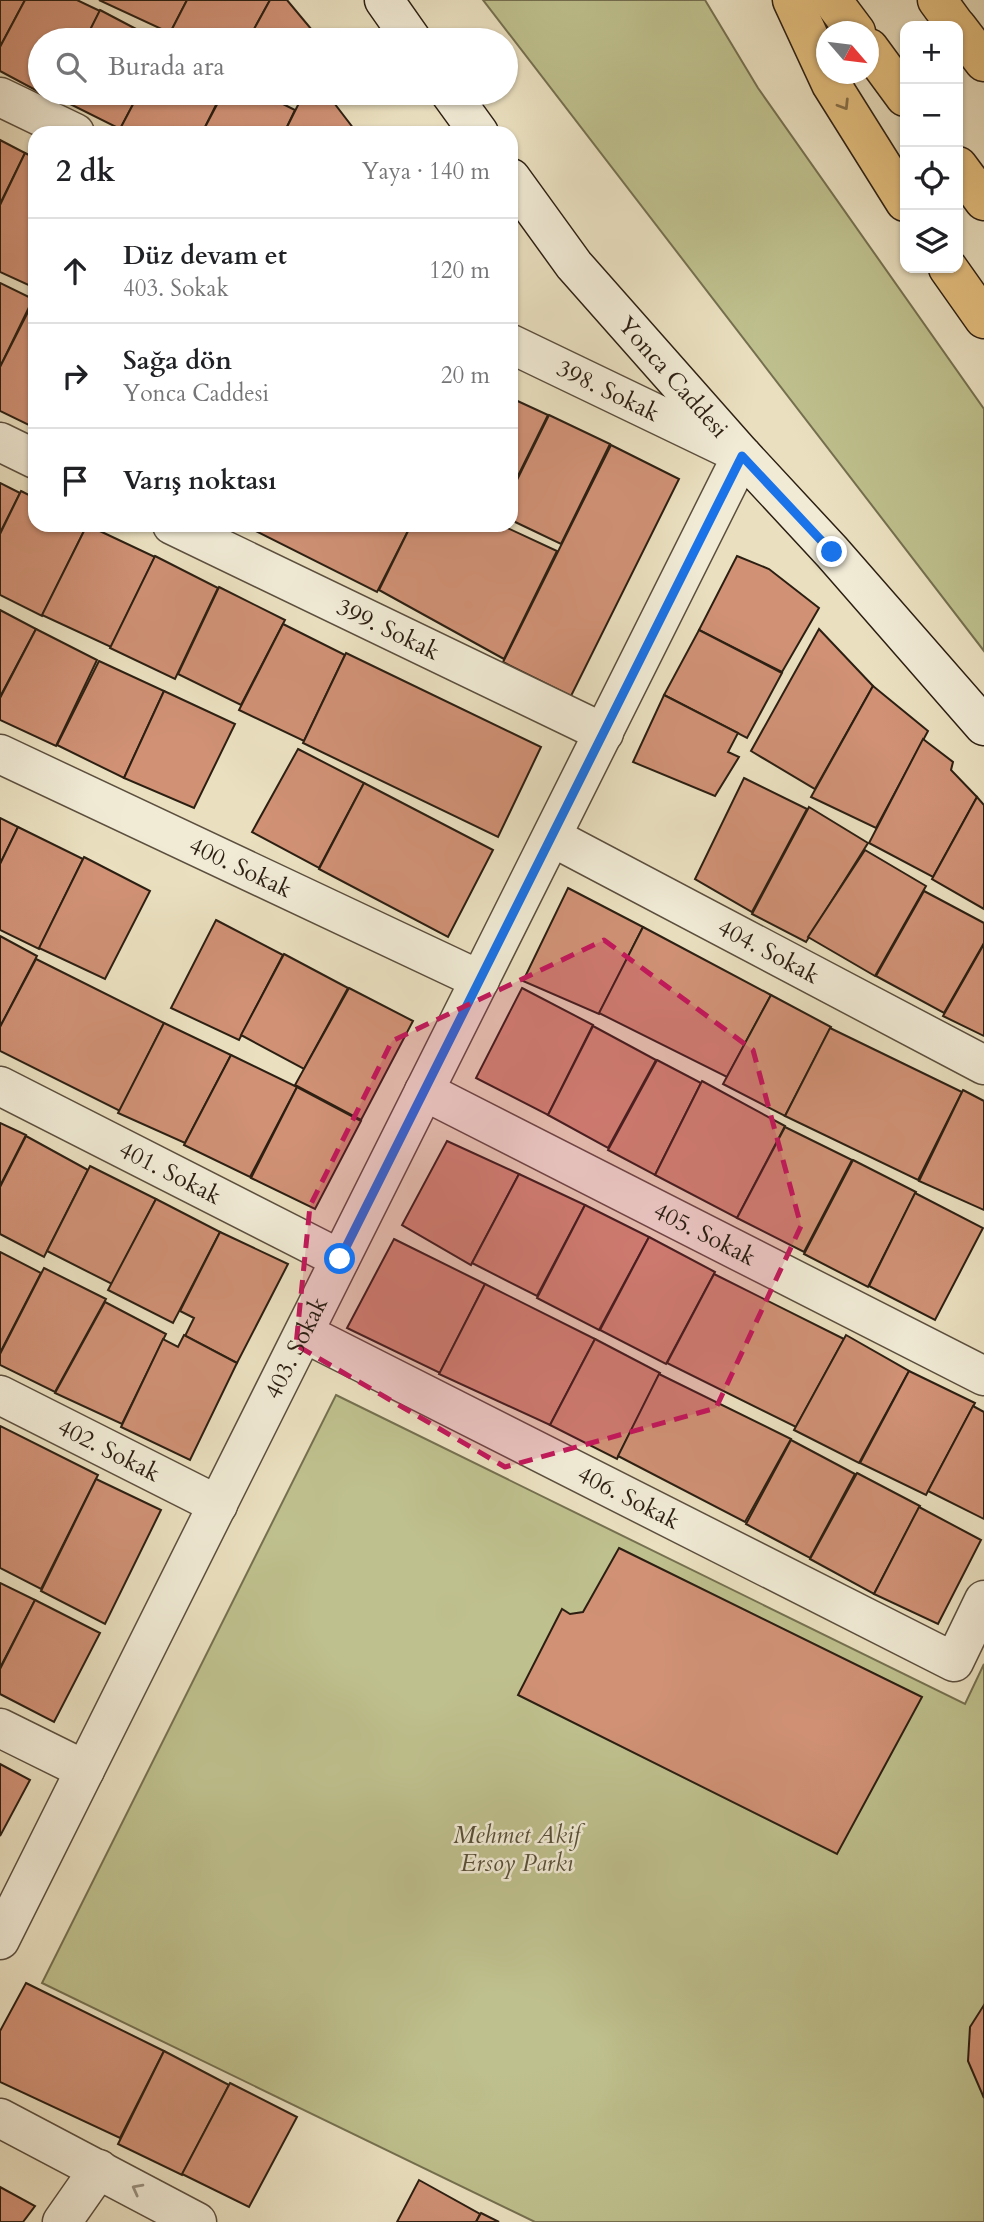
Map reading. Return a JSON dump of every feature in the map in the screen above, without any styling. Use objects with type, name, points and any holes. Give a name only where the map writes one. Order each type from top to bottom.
[{"type":"highway","points":[[792,0],[831,84],[900,194]]},
{"type":"highway","points":[[832,0],[848,21]]},
{"type":"highway","points":[[937,0],[953,21]]},
{"type":"highway","points":[[963,35],[984,62]]},
{"type":"highway","points":[[879,62],[900,90]]},
{"type":"highway","points":[[963,173],[984,201]]},
{"type":"highway","points":[[952,273],[984,319]]},
{"type":"street","points":[[384,0],[404,28]]},
{"type":"street","points":[[0,97],[60,126]]},
{"type":"street","points":[[459,105],[474,126]]},
{"type":"street","name":"Yonca Caddesi","points":[[518,188],[574,265],[984,726]]},
{"type":"street","name":"398. Sokak","points":[[518,347],[742,456]]},
{"type":"street","points":[[0,442],[28,456]]},
{"type":"street","name":"403. Sokak","points":[[0,1940],[742,456]]},
{"type":"street","name":"399. Sokak","points":[[187,532],[604,733]]},
{"type":"street","name":"400. Sokak","points":[[0,754],[480,980]]},
{"type":"street","name":"404. Sokak","points":[[552,837],[984,1065]]},
{"type":"street","name":"401. Sokak","points":[[0,1086],[340,1259]]},
{"type":"street","name":"405. Sokak","points":[[424,1091],[984,1376]]},
{"type":"street","name":"406. Sokak","points":[[304,1333],[954,1662],[984,1600]]},
{"type":"street","name":"402. Sokak","points":[[0,1395],[218,1505]]},
{"type":"street","points":[[0,1728],[85,1770]]},
{"type":"street","points":[[0,2118],[197,2222]]},
{"type":"street","points":[[62,2222],[99,2169]]},
{"type":"highlighted area","points":[[604,940],[753,1050],[801,1226],[716,1408],[505,1467],[296,1345],[310,1206],[392,1041]]},
{"type":"green space","points":[[483,0],[705,0],[758,88],[984,409],[984,651],[518,45],[518,28],[505,28]]},
{"type":"green space","name":"Mehmet Akif Ersoy Parkı","points":[[336,1395],[965,1704],[984,1664],[984,2222],[535,2222],[42,1983]]},
{"type":"building","points":[[0,0],[25,0],[0,47]]},
{"type":"building","points":[[25,0],[77,0],[100,11],[91,28],[28,28],[28,86],[0,71],[0,47]]},
{"type":"building","points":[[99,0],[187,0],[173,28],[159,28]]},
{"type":"building","points":[[187,0],[270,0],[255,28],[173,28]]},
{"type":"building","points":[[270,0],[287,0],[310,28],[255,28]]},
{"type":"building","points":[[100,10],[134,28],[91,28]]},
{"type":"building","points":[[72,105],[133,105],[122,126],[114,126]]},
{"type":"building","points":[[133,105],[216,105],[206,126],[122,126]]},
{"type":"building","points":[[217,105],[285,105],[295,110],[287,126],[206,126]]},
{"type":"building","points":[[298,105],[336,105],[352,126],[288,126]]},
{"type":"building","points":[[0,140],[25,153],[0,204]]},
{"type":"building","points":[[25,153],[28,154],[28,285],[0,272],[0,205]]},
{"type":"building","points":[[0,283],[28,297],[28,309],[0,367]]},
{"type":"building","points":[[28,312],[28,425],[0,411],[0,367]]},
{"type":"building","points":[[518,401],[548,415],[518,476]]},
{"type":"building","points":[[549,415],[610,444],[561,544],[518,523],[518,478]]},
{"type":"building","points":[[611,445],[679,479],[571,696],[503,662]]},
{"type":"building","points":[[0,483],[20,493],[0,533]]},
{"type":"building","points":[[21,491],[28,494],[28,532],[84,532],[42,616],[0,595],[0,534]]},
{"type":"building","points":[[84,532],[102,532],[155,557],[111,647],[42,615]]},
{"type":"building","points":[[258,532],[407,532],[377,592]]},
{"type":"building","points":[[408,532],[516,532],[557,551],[504,659],[379,590]]},
{"type":"building","points":[[155,556],[218,588],[175,679],[110,648]]},
{"type":"building","points":[[737,556],[769,569],[819,608],[782,672],[699,630]]},
{"type":"building","points":[[219,587],[285,620],[241,705],[178,674]]},
{"type":"building","points":[[0,610],[36,629],[0,697]]},
{"type":"building","points":[[283,624],[345,655],[304,741],[239,710]]},
{"type":"building","points":[[36,629],[97,660],[56,746],[0,720],[0,698]]},
{"type":"building","points":[[819,629],[873,686],[815,789],[751,751]]},
{"type":"building","points":[[699,630],[782,673],[747,738],[664,695]]},
{"type":"building","points":[[346,653],[541,747],[498,837],[303,743]]},
{"type":"building","points":[[99,661],[164,691],[124,778],[57,745]]},
{"type":"building","points":[[873,686],[928,731],[876,828],[811,797]]},
{"type":"building","points":[[164,691],[235,724],[194,808],[124,778]]},
{"type":"building","points":[[664,695],[738,733],[728,752],[739,757],[715,796],[633,762]]},
{"type":"building","points":[[923,739],[953,762],[951,770],[977,797],[933,877],[869,843]]},
{"type":"building","points":[[298,749],[364,783],[319,868],[252,832]]},
{"type":"building","points":[[744,778],[807,809],[752,912],[695,879]]},
{"type":"building","points":[[364,783],[493,850],[448,937],[319,869]]},
{"type":"building","points":[[977,797],[984,805],[984,909],[932,879]]},
{"type":"building","points":[[809,807],[868,843],[806,942],[752,914]]},
{"type":"building","points":[[0,818],[18,827],[0,864]]},
{"type":"building","points":[[18,827],[83,859],[39,949],[0,930],[0,864]]},
{"type":"building","points":[[865,850],[926,886],[875,976],[808,937]]},
{"type":"building","points":[[84,857],[150,891],[105,979],[39,948]]},
{"type":"building","points":[[568,888],[643,927],[599,1014],[523,981]]},
{"type":"building","points":[[924,891],[984,923],[984,943],[944,1013],[876,976]]},
{"type":"building","points":[[216,920],[283,955],[239,1040],[171,1008]]},
{"type":"building","points":[[643,927],[771,995],[727,1077],[599,1013]]},
{"type":"building","points":[[0,936],[37,956],[0,1027]]},
{"type":"building","points":[[984,944],[984,1036],[943,1016]]},
{"type":"building","points":[[284,954],[348,988],[304,1069],[241,1035]]},
{"type":"building","points":[[36,959],[164,1023],[120,1111],[0,1051],[0,1027]]},
{"type":"building","points":[[349,988],[413,1021],[361,1120],[295,1085]]},
{"type":"building","points":[[522,988],[593,1025],[548,1115],[476,1078]]},
{"type":"building","points":[[771,995],[831,1027],[785,1116],[723,1084]]},
{"type":"building","points":[[164,1023],[231,1055],[185,1143],[118,1113]]},
{"type":"building","points":[[593,1026],[656,1060],[608,1148],[548,1115]]},
{"type":"building","points":[[830,1028],[962,1092],[918,1180],[785,1116]]},
{"type":"building","points":[[231,1055],[297,1087],[250,1177],[184,1145]]},
{"type":"building","points":[[657,1060],[701,1083],[655,1175],[608,1150]]},
{"type":"building","points":[[702,1081],[785,1126],[737,1218],[655,1175]]},
{"type":"building","points":[[297,1087],[361,1121],[315,1209],[251,1178]]},
{"type":"building","points":[[963,1090],[984,1101],[984,1210],[919,1181]]},
{"type":"building","points":[[0,1123],[26,1135],[0,1186]]},
{"type":"building","points":[[785,1127],[852,1160],[804,1252],[737,1218]]},
{"type":"building","points":[[26,1136],[88,1170],[44,1257],[0,1234],[0,1187]]},
{"type":"building","points":[[447,1141],[519,1174],[471,1265],[402,1225]]},
{"type":"building","points":[[853,1160],[916,1192],[868,1287],[804,1254]]},
{"type":"building","points":[[90,1166],[156,1199],[112,1284],[47,1251]]},
{"type":"building","points":[[519,1174],[585,1205],[537,1296],[472,1263]]},
{"type":"building","points":[[915,1193],[983,1228],[935,1320],[869,1286]]},
{"type":"building","points":[[156,1199],[220,1232],[173,1323],[108,1290]]},
{"type":"building","points":[[585,1205],[649,1237],[599,1330],[537,1298]]},
{"type":"building","points":[[220,1232],[288,1264],[237,1363],[185,1336],[194,1318],[180,1311]]},
{"type":"building","points":[[649,1237],[715,1272],[666,1364],[600,1330]]},
{"type":"building","points":[[394,1239],[485,1284],[440,1373],[347,1328]]},
{"type":"building","points":[[0,1252],[41,1273],[0,1353]]},
{"type":"building","points":[[44,1268],[106,1299],[55,1392],[0,1365],[0,1354]]},
{"type":"building","points":[[714,1274],[844,1339],[796,1427],[667,1363]]},
{"type":"building","points":[[485,1284],[595,1339],[550,1425],[439,1374]]},
{"type":"building","points":[[105,1302],[166,1334],[122,1424],[55,1393]]},
{"type":"building","points":[[184,1335],[237,1363],[190,1460],[121,1427],[163,1339],[178,1347]]},
{"type":"building","points":[[846,1335],[909,1371],[859,1463],[794,1430]]},
{"type":"building","points":[[595,1339],[660,1373],[617,1459],[550,1425]]},
{"type":"building","points":[[909,1371],[975,1403],[926,1495],[860,1463]]},
{"type":"building","points":[[659,1374],[791,1439],[745,1522],[618,1456]]},
{"type":"building","points":[[973,1406],[984,1412],[984,1519],[928,1491]]},
{"type":"building","points":[[0,1426],[98,1475],[41,1589],[0,1568]]},
{"type":"building","points":[[791,1440],[855,1474],[810,1558],[746,1524]]},
{"type":"building","points":[[857,1473],[920,1506],[874,1594],[810,1559]]},
{"type":"building","points":[[96,1479],[161,1510],[105,1624],[41,1591]]},
{"type":"building","points":[[919,1507],[981,1540],[938,1624],[874,1594]]},
{"type":"building","points":[[619,1548],[922,1697],[837,1854],[518,1695],[562,1609],[570,1614],[583,1612]]},
{"type":"building","points":[[0,1583],[35,1600],[0,1668]]},
{"type":"building","points":[[35,1600],[100,1633],[54,1722],[0,1694],[0,1669]]},
{"type":"building","points":[[0,1764],[30,1780],[0,1836]]},
{"type":"building","points":[[26,1983],[164,2051],[120,2138],[0,2082],[0,2031]]},
{"type":"building","points":[[984,2005],[984,2098],[968,2061],[970,2027]]},
{"type":"building","points":[[164,2051],[229,2085],[182,2175],[118,2144]]},
{"type":"building","points":[[230,2083],[297,2117],[249,2207],[182,2174]]},
{"type":"building","points":[[419,2180],[480,2214],[476,2222],[397,2222]]},
{"type":"building","points":[[0,2187],[35,2206],[23,2222],[0,2222]]},
{"type":"building","points":[[481,2213],[499,2222],[476,2222]]},
{"type":"route","points":[[340,1259],[742,456],[832,552]]}]
